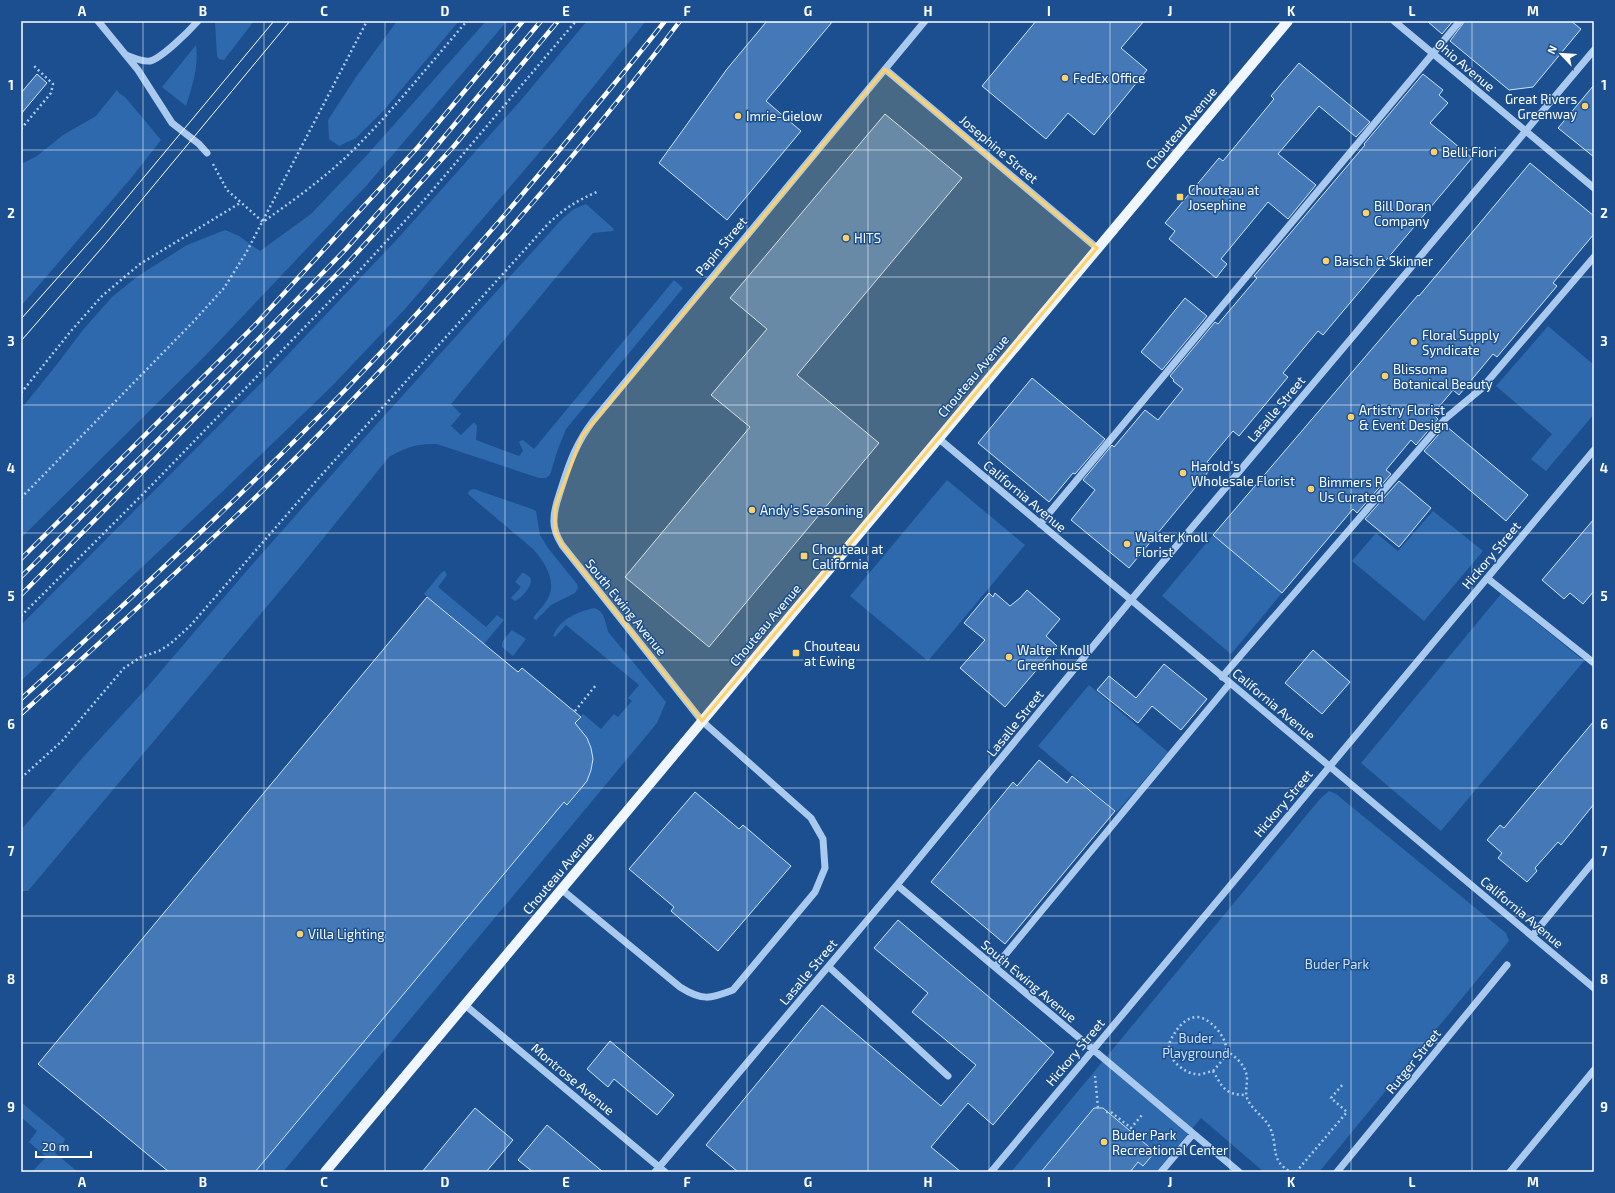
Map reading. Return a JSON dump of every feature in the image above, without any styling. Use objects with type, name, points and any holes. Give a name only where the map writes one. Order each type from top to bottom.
[{"type":"main road","name":"Chouteau Avenue","points":[[326,1172],[1288,21]]},
{"type":"street","points":[[98,21],[138,70],[172,123],[199,144],[207,153]]},
{"type":"street","points":[[126,55],[140,60],[151,61],[173,46],[198,21]]},
{"type":"street","name":"Papin Street","points":[[558,500],[573,453],[592,421],[925,21]]},
{"type":"street","name":"Ohio Avenue","points":[[1394,21],[1594,188]]},
{"type":"street","points":[[1040,524],[1460,21]]},
{"type":"street","name":"Lasalle Street","points":[[657,1169],[829,967],[1131,600],[1594,50]]},
{"type":"street","name":"Josephine Street","points":[[885,69],[1097,248]]},
{"type":"street","points":[[1222,677],[1446,418],[1481,389],[1594,257]]},
{"type":"street","name":"California Avenue","points":[[938,438],[1594,988]]},
{"type":"street","name":"Hickory Street","points":[[991,1172],[1594,450]]},
{"type":"street","name":"South Ewing Avenue","points":[[558,500],[553,520],[555,532],[562,545],[702,721],[811,818],[823,839],[825,868],[815,892],[733,990],[716,997],[695,997],[680,987],[561,889]]},
{"type":"street","points":[[1487,578],[1592,659]]},
{"type":"street","points":[[994,968],[1230,683]]},
{"type":"street","points":[[1532,936],[1594,861]]},
{"type":"street","name":"South Ewing Avenue","points":[[897,885],[994,968],[1239,1172]]},
{"type":"street","name":"Rutger Street","points":[[1337,1172],[1507,966]]},
{"type":"street","points":[[829,967],[948,1076]]},
{"type":"street","name":"Montrose Avenue","points":[[465,1005],[657,1169],[665,1172]]},
{"type":"street","points":[[1510,1172],[1594,1070]]},
{"type":"street","points":[[1161,1172],[1193,1134]]},
{"type":"path","points":[[21,498],[193,322],[224,288],[246,253],[367,21]]},
{"type":"path","points":[[262,222],[311,187],[344,159],[378,125],[467,21]]},
{"type":"path","points":[[21,616],[146,490],[365,264],[425,199],[576,21]]},
{"type":"path","points":[[21,129],[54,88],[53,84],[33,65]]},
{"type":"path","points":[[207,153],[227,190],[262,222]]},
{"type":"path","points":[[21,778],[62,741],[124,668],[141,657],[159,651],[170,644],[190,626],[317,480],[546,225],[574,202],[599,191]]},
{"type":"path","points":[[21,393],[71,330],[102,296],[140,264],[240,203]]},
{"type":"path","points":[[575,711],[596,685]]},
{"type":"path","points":[[1197,1017],[1206,1020],[1217,1029],[1224,1039],[1226,1051],[1224,1057],[1212,1071],[1195,1075],[1188,1072],[1172,1058],[1169,1052],[1172,1036],[1187,1019],[1197,1017]]},
{"type":"path","points":[[1226,1051],[1240,1062],[1246,1072],[1247,1095],[1251,1105],[1269,1124],[1279,1163],[1291,1172]]},
{"type":"path","points":[[1212,1071],[1222,1088],[1228,1092],[1238,1095],[1247,1095]]},
{"type":"path","points":[[1095,1076],[1098,1108]]},
{"type":"path","points":[[1296,1172],[1347,1112],[1331,1098],[1344,1083]]},
{"type":"path","points":[[1106,1112],[1112,1112],[1131,1128],[1142,1115]]},
{"type":"highlighted area","points":[[885,69],[1097,248],[702,721],[562,545],[555,532],[555,507],[582,436]]},
{"type":"green space","points":[[215,21],[254,21],[224,60],[219,59],[217,56]]},
{"type":"green space","points":[[397,21],[459,21],[384,110],[356,138],[339,146],[329,139],[328,120],[356,77]]},
{"type":"green space","points":[[486,21],[507,21],[367,185],[206,355],[21,538],[21,409],[82,331],[112,297],[138,276],[187,245],[225,230],[239,236],[260,251],[311,214],[367,155]]},
{"type":"green space","points":[[587,21],[646,21],[557,132],[405,309],[332,386],[21,681],[21,625],[265,379],[401,235],[522,99]]},
{"type":"green space","points":[[196,45],[196,69],[186,106],[162,87]]},
{"type":"green space","points":[[117,90],[125,97],[161,140],[132,177],[21,306],[21,164],[37,156],[63,135],[96,116]]},
{"type":"green space","points":[[586,204],[614,229],[613,231],[593,233],[451,404],[461,414],[451,426],[461,435],[473,423],[475,423],[477,426],[476,440],[519,456],[523,451],[519,442],[520,441],[523,440],[534,449],[674,280],[683,288],[566,429],[550,475],[546,478],[539,478],[437,444],[412,447],[389,457],[300,567],[28,891],[21,891],[21,830],[367,435],[562,219],[574,209]]},
{"type":"green space","points":[[1548,326],[1594,365],[1594,414],[1546,471],[1531,459],[1552,434],[1496,386]]},
{"type":"green space","points":[[947,480],[1025,545],[928,661],[850,596]]},
{"type":"green space","points":[[474,489],[536,511],[540,535],[548,548],[577,584],[578,588],[575,593],[551,605],[536,620],[533,618],[545,603],[550,593],[551,580],[546,566],[533,549],[469,495],[468,493],[470,490]]},
{"type":"green space","points":[[1433,511],[1483,551],[1424,621],[1352,561],[1376,533],[1398,551]]},
{"type":"green space","points":[[1213,535],[1282,593],[1231,654],[1162,596]]},
{"type":"green space","points":[[445,571],[447,575],[438,587],[486,627],[497,615],[504,620],[484,644],[424,594],[442,572]]},
{"type":"green space","points":[[522,573],[530,577],[531,583],[520,598],[515,601],[511,598],[521,587],[515,582]]},
{"type":"green space","points":[[1501,594],[1584,661],[1441,831],[1361,763]]},
{"type":"green space","points":[[594,608],[603,615],[609,633],[666,702],[657,723],[283,1172],[255,1172],[564,802],[568,805],[583,785],[592,765],[592,755],[590,745],[584,735],[574,724],[583,714],[601,729],[614,714],[618,717],[632,701],[628,698],[639,685],[566,625],[555,637],[553,636],[560,625],[570,617]]},
{"type":"green space","points":[[512,630],[526,639],[513,656],[502,647],[504,640]]},
{"type":"green space","points":[[1089,685],[1168,752],[1117,812],[1038,746]]},
{"type":"green space","name":"Buder Park","points":[[1329,791],[1336,794],[1506,933],[1509,941],[1319,1172],[1264,1172],[1201,1118],[1156,1172],[1011,1172],[1320,799]]},
{"type":"green space","points":[[21,1102],[65,1139],[55,1153],[78,1172],[32,1172],[46,1157],[29,1142],[37,1131],[21,1117]]},
{"type":"building","name":"Imrie-Gielow","points":[[767,21],[833,21],[766,101],[801,131],[727,220],[659,163],[727,69]]},
{"type":"building","name":"FedEx Office","points":[[1036,21],[1144,21],[1121,48],[1147,70],[1094,135],[1068,113],[1046,139],[982,86]]},
{"type":"building","points":[[1427,21],[1453,21],[1442,34]]},
{"type":"building","points":[[1465,21],[1571,21],[1581,29],[1533,87],[1509,90],[1450,41]]},
{"type":"building","points":[[1299,63],[1370,122],[1356,137],[1319,106],[1278,154],[1316,185],[1288,219],[1268,202],[1221,259],[1227,264],[1216,278],[1169,239],[1175,231],[1165,223],[1219,158],[1223,161],[1274,99],[1271,96]]},
{"type":"building","points":[[37,74],[47,83],[21,114],[21,93]]},
{"type":"building","points":[[1423,74],[1443,90],[1439,95],[1448,103],[1430,123],[1472,158],[1323,335],[1318,331],[1283,373],[1288,377],[1239,436],[1233,431],[1207,462],[1213,466],[1129,568],[1071,520],[1095,490],[1083,480],[1112,445],[1114,447],[1145,410],[1158,420],[1183,389],[1173,381],[1174,380],[1170,376],[1215,322],[1218,324],[1257,278],[1254,276]]},
{"type":"building","name":"Great Rivers Greenway","points":[[1594,85],[1594,157],[1558,128]]},
{"type":"building","points":[[885,114],[962,178],[797,375],[879,443],[709,647],[625,577],[750,427],[711,395],[767,329],[730,298]]},
{"type":"building","points":[[1530,163],[1594,216],[1594,234],[1553,283],[1557,286],[1497,357],[1493,354],[1459,395],[1453,390],[1433,414],[1438,419],[1416,445],[1411,440],[1386,470],[1391,474],[1357,513],[1353,509],[1282,593],[1213,535],[1418,295],[1419,296]]},
{"type":"building","points":[[1185,298],[1207,316],[1162,370],[1141,352]]},
{"type":"building","points":[[1032,378],[1105,439],[1075,474],[1073,473],[1049,502],[978,443]]},
{"type":"building","points":[[1446,426],[1528,495],[1506,521],[1424,451]]},
{"type":"building","points":[[1399,481],[1431,508],[1399,547],[1365,519]]},
{"type":"building","points":[[1594,519],[1594,591],[1583,604],[1570,593],[1564,599],[1542,580]]},
{"type":"building","name":"Walter Knoll Greenhouse","points":[[1027,590],[1060,619],[1046,636],[1057,646],[1005,707],[960,668],[985,640],[964,623],[989,593],[993,597],[995,593],[1010,606]]},
{"type":"building","name":"Villa Lighting","points":[[427,597],[518,672],[522,668],[581,717],[575,723],[587,738],[593,759],[587,781],[567,805],[564,802],[255,1172],[169,1172],[38,1064]]},
{"type":"building","points":[[1313,650],[1350,682],[1322,714],[1285,683]]},
{"type":"building","points":[[1164,664],[1207,699],[1181,730],[1152,706],[1138,723],[1097,690],[1109,676],[1136,698]]},
{"type":"building","points":[[1594,721],[1594,804],[1561,845],[1558,842],[1535,868],[1537,871],[1527,882],[1498,858],[1502,853],[1487,840],[1500,825],[1504,828]]},
{"type":"building","points":[[1039,760],[1067,783],[1072,776],[1115,811],[1005,944],[931,882],[1013,782],[1017,786]]},
{"type":"building","points":[[695,792],[739,829],[743,825],[791,866],[718,951],[671,911],[674,907],[629,869]]},
{"type":"building","points":[[898,920],[1054,1052],[993,1125],[968,1103],[931,1147],[961,1172],[738,1172],[706,1145],[822,1005],[941,1106],[976,1065],[912,1012],[928,993],[874,948]]},
{"type":"building","points":[[610,1041],[674,1095],[657,1115],[614,1079],[608,1087],[587,1069]]},
{"type":"building","points":[[475,1108],[513,1140],[486,1172],[422,1172]]},
{"type":"building","name":"Buder Park Recreational Center","points":[[1094,1108],[1103,1108],[1155,1152],[1143,1166],[1138,1162],[1130,1172],[1041,1172]]},
{"type":"building","points":[[547,1125],[603,1172],[533,1172],[518,1160]]},
{"type":"tram line","points":[[21,319],[100,230],[274,21]]},
{"type":"tram line","points":[[21,341],[106,243],[290,21]]},
{"type":"railway","points":[[21,559],[254,326],[418,147],[523,21]]},
{"type":"railway","points":[[21,577],[241,357],[346,249],[429,155],[541,21]]},
{"type":"railway","points":[[21,595],[345,266],[454,146],[558,21]]},
{"type":"railway","points":[[21,699],[228,507],[348,387],[436,293],[521,196],[665,21]]},
{"type":"railway","points":[[21,714],[237,515],[318,436],[371,381],[448,298],[538,197],[625,92],[680,21]]},
{"type":"place","name":"FedEx Office","points":[[1065,78]]},
{"type":"place","name":"Great Rivers Greenway","points":[[1585,106]]},
{"type":"place","name":"Imrie-Gielow","points":[[738,116]]},
{"type":"place","name":"Belli Fiori","points":[[1434,152]]},
{"type":"place","name":"Chouteau at Josephine","points":[[1180,197]]},
{"type":"place","name":"Bill Doran Company","points":[[1366,213]]},
{"type":"place","name":"HITS","points":[[846,238]]},
{"type":"place","name":"Baisch & Skinner","points":[[1326,261]]},
{"type":"place","name":"Floral Supply Syndicate","points":[[1414,342]]},
{"type":"place","name":"Blissoma Botanical Beauty","points":[[1385,376]]},
{"type":"place","name":"Artistry Florist & Event Design","points":[[1351,417]]},
{"type":"place","name":"Harold's Wholesale Florist","points":[[1183,473]]},
{"type":"place","name":"Bimmers R Us Curated","points":[[1311,489]]},
{"type":"place","name":"Andy's Seasoning","points":[[752,510]]},
{"type":"place","name":"Walter Knoll Florist","points":[[1127,544]]},
{"type":"place","name":"Chouteau at California","points":[[804,556]]},
{"type":"place","name":"Chouteau at Ewing","points":[[796,653]]},
{"type":"place","name":"Walter Knoll Greenhouse","points":[[1009,657]]},
{"type":"place","name":"Villa Lighting","points":[[300,934]]},
{"type":"place","name":"Buder Park Recreational Center","points":[[1104,1142]]},
{"type":"park label","name":"Buder Playground","points":[[1196,1046]]}]
